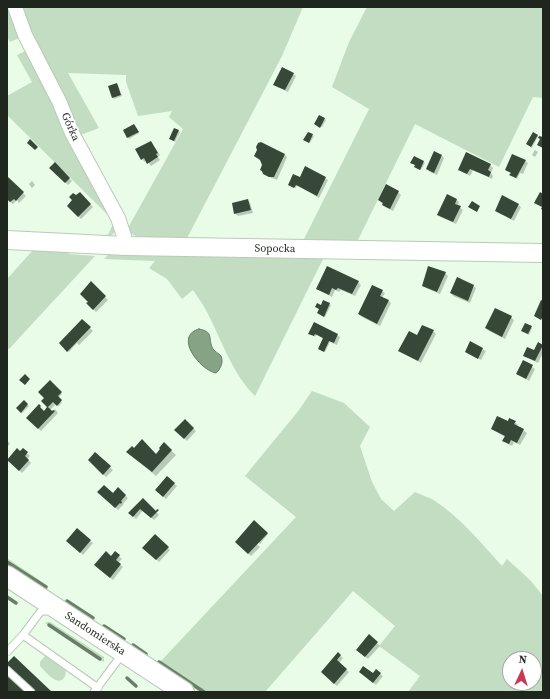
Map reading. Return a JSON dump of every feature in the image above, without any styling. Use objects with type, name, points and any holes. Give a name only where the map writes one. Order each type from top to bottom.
[{"type":"main road","name":"Sandomierska","points":[[7,576],[63,613],[164,692]]},
{"type":"main road","name":"Sandomierska","points":[[7,589],[41,611],[120,657],[184,692]]},
{"type":"street","name":"Górka","points":[[15,7],[25,35],[56,95],[72,133],[118,218],[126,246]]},
{"type":"street","name":"Sopocka","points":[[7,240],[126,246],[543,253]]},
{"type":"lane","points":[[7,652],[23,635],[41,611],[63,613]]},
{"type":"lane","points":[[23,635],[96,690],[120,657]]},
{"type":"lane","points":[[7,670],[31,692]]},
{"type":"shaded area","points":[[7,7],[13,7],[24,36],[10,42],[7,37]]},
{"type":"shaded area","points":[[18,7],[303,7],[282,56],[185,242],[139,238],[132,234],[128,228],[183,129],[169,117],[172,111],[138,116],[126,82],[126,75],[68,73],[99,128],[78,136]]},
{"type":"shaded area","points":[[367,7],[543,7],[543,98],[533,97],[499,167],[415,124],[357,242],[303,241],[369,109],[332,87],[349,42]]},
{"type":"shaded area","points":[[30,49],[69,134],[116,220],[118,230],[109,237],[104,238],[109,233],[114,221],[7,115],[7,96],[32,82],[17,55]]},
{"type":"shaded area","points":[[33,250],[69,251],[69,254],[95,256],[9,349],[7,347],[7,279]]},
{"type":"shaded area","points":[[108,255],[323,259],[255,396],[234,368],[202,303],[193,290],[182,299],[167,279],[149,268],[155,261],[104,259]]},
{"type":"shaded area","points":[[199,329],[209,333],[213,349],[221,356],[221,366],[216,373],[210,371],[197,360],[189,345],[188,338],[192,333]]},
{"type":"shaded area","points":[[312,391],[344,403],[370,427],[360,446],[372,482],[381,499],[394,511],[415,492],[433,500],[454,515],[502,566],[507,559],[530,580],[543,596],[543,692],[408,692],[420,676],[379,646],[395,626],[353,591],[265,692],[199,692],[156,663],[158,660],[161,661],[296,517],[245,476],[299,410]]},
{"type":"shaded area","points":[[7,558],[48,586],[46,590],[7,565]]},
{"type":"shaded area","points":[[50,622],[104,657],[104,662],[45,623]]},
{"type":"shaded area","points":[[45,656],[65,669],[66,673],[64,678],[58,681],[51,677],[40,666],[40,662]]},
{"type":"building","points":[[282,67],[294,73],[285,90],[273,85]]},
{"type":"building","points":[[117,83],[121,95],[112,98],[108,86]]},
{"type":"building","points":[[319,115],[325,118],[320,128],[314,124]]},
{"type":"building","points":[[134,124],[139,132],[127,138],[123,130]]},
{"type":"building","points":[[174,128],[179,130],[174,141],[169,139]]},
{"type":"building","points":[[308,132],[313,134],[309,143],[303,140]]},
{"type":"building","points":[[533,132],[538,135],[531,147],[526,144]]},
{"type":"building","points":[[539,136],[543,137],[543,148],[537,145],[540,139],[538,138]]},
{"type":"building","points":[[30,139],[38,147],[35,150],[27,143]]},
{"type":"building","points":[[151,141],[158,153],[156,154],[158,157],[147,164],[144,158],[141,160],[135,149]]},
{"type":"building","points":[[261,142],[285,154],[274,177],[269,177],[263,174],[260,170],[262,165],[260,160],[254,156],[258,143]]},
{"type":"building","points":[[434,151],[442,155],[434,173],[426,169]]},
{"type":"building","points":[[466,152],[491,164],[488,170],[491,172],[489,177],[470,169],[467,174],[458,170]]},
{"type":"building","points":[[512,154],[526,160],[516,178],[509,175],[511,173],[505,170]]},
{"type":"building","points":[[414,156],[424,161],[420,170],[414,167],[415,165],[410,163]]},
{"type":"building","points":[[55,162],[70,178],[65,183],[49,168]]},
{"type":"building","points":[[305,166],[326,177],[317,196],[296,185],[294,188],[288,185],[293,174],[300,177]]},
{"type":"building","points":[[7,176],[24,192],[16,201],[14,199],[10,202],[7,199]]},
{"type":"building","points":[[386,184],[399,191],[390,209],[382,205],[383,203],[378,200]]},
{"type":"building","points":[[80,192],[91,204],[78,217],[67,206],[72,200],[69,197],[73,193],[76,195]]},
{"type":"building","points":[[540,192],[543,194],[543,210],[541,209],[542,207],[534,203]]},
{"type":"building","points":[[447,194],[457,199],[455,204],[461,206],[453,222],[437,215]]},
{"type":"building","points":[[502,195],[519,204],[511,219],[495,211]]},
{"type":"building","points":[[248,199],[251,210],[234,214],[232,203]]},
{"type":"building","points":[[472,201],[480,206],[477,212],[468,207]]},
{"type":"building","points":[[327,266],[359,281],[352,294],[338,288],[336,290],[332,288],[329,295],[316,289]]},
{"type":"building","points":[[428,266],[446,272],[437,292],[422,286]]},
{"type":"building","points":[[457,277],[474,285],[468,301],[450,293]]},
{"type":"building","points":[[91,281],[106,296],[93,310],[80,294]]},
{"type":"building","points":[[372,285],[383,290],[380,296],[389,300],[377,324],[358,314]]},
{"type":"building","points":[[323,300],[330,303],[324,317],[317,313],[319,309],[315,307],[317,303],[321,305]]},
{"type":"building","points":[[541,300],[543,301],[543,316],[541,320],[534,316]]},
{"type":"building","points":[[495,308],[512,316],[502,337],[485,328]]},
{"type":"building","points":[[82,319],[91,327],[67,352],[59,343]]},
{"type":"building","points":[[314,322],[338,334],[334,343],[329,341],[324,352],[318,349],[323,338],[315,334],[314,336],[308,334]]},
{"type":"building","points":[[525,323],[532,326],[528,334],[521,331]]},
{"type":"building","points":[[422,325],[434,330],[418,361],[398,351],[409,331],[417,335]]},
{"type":"building","points":[[470,341],[483,348],[478,359],[465,352]]},
{"type":"building","points":[[538,342],[543,345],[535,361],[523,356],[527,347],[534,350]]},
{"type":"building","points":[[523,360],[533,365],[526,379],[516,374]]},
{"type":"building","points":[[25,374],[30,379],[25,385],[19,380]]},
{"type":"building","points":[[50,380],[62,392],[58,396],[62,400],[57,406],[53,402],[48,407],[52,411],[55,411],[38,429],[26,418],[39,404],[44,411],[47,407],[41,401],[44,398],[38,392]]},
{"type":"building","points":[[24,400],[28,404],[21,413],[16,408]]},
{"type":"building","points":[[497,416],[508,421],[509,418],[516,421],[514,424],[524,429],[517,443],[511,440],[509,444],[502,441],[505,436],[491,429]]},
{"type":"building","points":[[185,419],[194,428],[184,439],[174,430]]},
{"type":"building","points":[[142,439],[156,454],[164,442],[172,450],[152,472],[126,452],[132,446],[134,448]]},
{"type":"building","points":[[17,448],[20,451],[23,448],[28,452],[25,456],[29,460],[19,471],[7,460]]},
{"type":"building","points":[[95,452],[111,466],[103,475],[88,460]]},
{"type":"building","points":[[167,476],[175,483],[163,497],[155,490]]},
{"type":"building","points":[[104,485],[113,493],[118,487],[126,495],[121,501],[121,504],[120,503],[115,508],[97,492]]},
{"type":"building","points":[[143,498],[156,511],[157,509],[159,510],[151,518],[140,509],[133,517],[128,513]]},
{"type":"building","points":[[254,520],[268,533],[248,554],[235,542]]},
{"type":"building","points":[[77,528],[91,540],[80,553],[66,541]]},
{"type":"building","points":[[155,534],[169,547],[156,560],[142,548]]},
{"type":"building","points":[[106,551],[111,556],[115,551],[120,555],[116,560],[121,564],[110,578],[94,565]]},
{"type":"building","points":[[369,634],[378,642],[365,657],[356,650]]},
{"type":"building","points":[[338,652],[341,655],[337,660],[347,669],[334,684],[321,672]]},
{"type":"building","points":[[14,656],[52,692],[7,692],[7,663]]},
{"type":"building","points":[[363,666],[373,673],[376,669],[381,673],[373,683],[359,672]]},
{"type":"waterway","points":[[7,562],[46,587]]},
{"type":"waterway","points":[[7,597],[16,603]]},
{"type":"waterway","points":[[67,601],[93,618]]},
{"type":"waterway","points":[[49,625],[100,659]]},
{"type":"waterway","points":[[104,626],[124,639]]},
{"type":"waterway","points":[[133,645],[146,654]]},
{"type":"waterway","points":[[159,662],[204,692]]},
{"type":"waterway","points":[[127,678],[136,686]]}]
